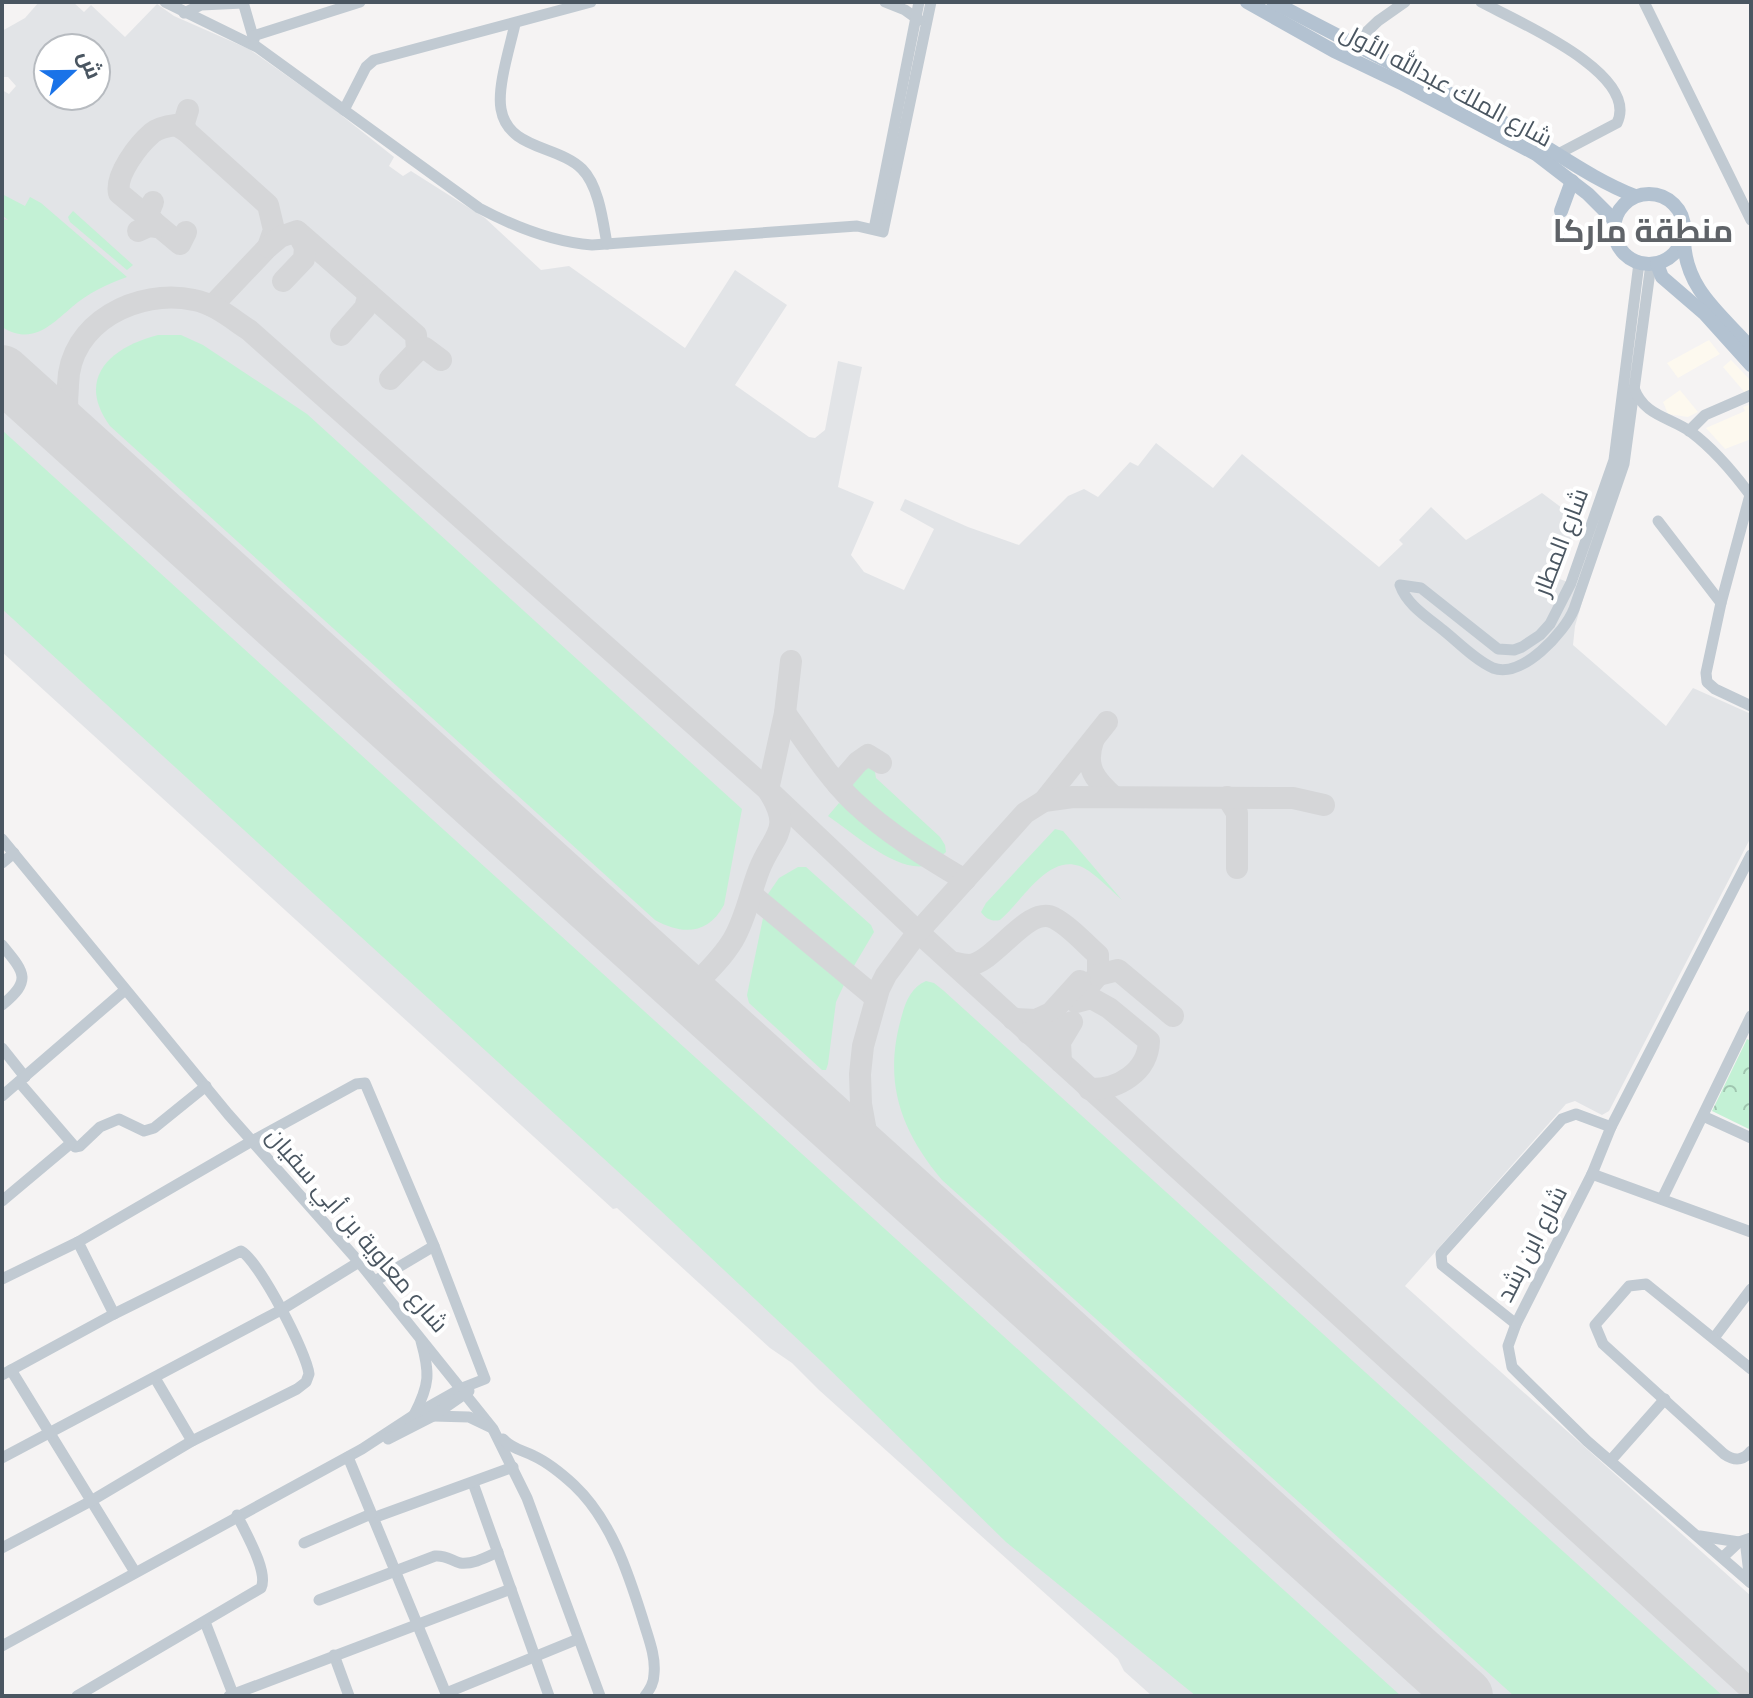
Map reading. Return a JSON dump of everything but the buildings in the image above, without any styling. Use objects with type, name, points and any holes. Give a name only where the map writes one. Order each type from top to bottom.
[{"type":"main road","name":"شارع الملك عبدالله الأول","points":[[1247,2],[1334,51],[1521,146],[1572,181],[1615,221]]},
{"type":"main road","name":"شارع الملك عبدالله الأول","points":[[1273,2],[1443,89],[1609,186],[1635,196]]},
{"type":"main road","points":[[1561,211],[1572,181]]},
{"type":"main road","points":[[1588,194],[1609,186]]},
{"type":"main road","points":[[1751,348],[1694,282],[1685,259],[1683,216],[1671,201],[1654,193],[1635,196],[1622,206],[1615,221],[1615,238],[1619,246],[1631,259],[1649,264],[1705,314],[1751,365]]},
{"type":"main road","points":[[1649,264],[1672,256],[1684,235]]},
{"type":"street","points":[[165,2],[255,42],[451,189],[494,216],[553,239],[579,244],[857,226],[878,230],[921,11],[885,2]]},
{"type":"street","points":[[184,13],[201,5],[243,2],[255,42]]},
{"type":"street","points":[[255,42],[360,2]]},
{"type":"street","points":[[344,110],[363,71],[374,60],[591,2]]},
{"type":"street","points":[[1481,2],[1584,60],[1605,77],[1612,88],[1620,110],[1617,123],[1558,154]]},
{"type":"street","points":[[1644,2],[1751,220]]},
{"type":"street","points":[[1354,44],[1397,4]]},
{"type":"street","points":[[515,24],[501,97],[503,117],[520,138],[574,163],[585,172],[601,214],[607,244]]},
{"type":"street","name":"شارع المطار","points":[[1649,264],[1614,460],[1579,576],[1570,619],[1549,644],[1513,668],[1492,667],[1410,603],[1400,585],[1421,588],[1498,649],[1514,650],[1540,635],[1555,617],[1579,576],[1624,464],[1649,264]]},
{"type":"street","points":[[1633,386],[1640,401],[1650,411],[1689,431],[1720,458],[1751,496],[1707,667],[1707,682],[1751,706]]},
{"type":"street","points":[[1689,431],[1705,415],[1751,395]]},
{"type":"street","points":[[1658,521],[1721,603]]},
{"type":"street","points":[[1563,600],[1562,620],[1570,619]]},
{"type":"street","points":[[1540,635],[1549,644]]},
{"type":"street","name":"شارع معاوية بن أبي سفيان","points":[[2,839],[252,1141],[375,1281],[493,1429],[513,1467],[600,1696]]},
{"type":"street","points":[[2,863],[14,853]]},
{"type":"street","name":"شارع ابن رشد","points":[[1751,855],[1611,1127],[1592,1174],[1516,1324],[1508,1346],[1512,1367],[1587,1441],[1751,1582]]},
{"type":"street","points":[[2,945],[20,968],[23,982],[20,990],[2,1005]]},
{"type":"street","points":[[2,1096],[125,990]]},
{"type":"street","points":[[1662,1199],[1749,1024]]},
{"type":"street","points":[[2,1048],[70,1144],[80,1146],[100,1127],[119,1119],[144,1131],[154,1128],[206,1086]]},
{"type":"street","points":[[2,1279],[78,1242],[252,1141],[356,1084],[365,1083],[434,1246],[485,1379],[433,1416],[394,1437],[362,1449]]},
{"type":"street","points":[[1516,1324],[1442,1265],[1441,1254],[1562,1119],[1576,1114],[1611,1127]]},
{"type":"street","points":[[1703,1116],[1751,1138]]},
{"type":"street","points":[[2,1201],[70,1144]]},
{"type":"street","points":[[1592,1174],[1751,1232]]},
{"type":"street","points":[[78,1242],[114,1314]]},
{"type":"street","points":[[375,1281],[434,1246]]},
{"type":"street","points":[[2,1548],[91,1501],[192,1441],[306,1382],[309,1369],[281,1310],[252,1262],[241,1251],[6,1372],[50,1433],[91,1501],[135,1572]]},
{"type":"street","points":[[2,1458],[281,1310],[359,1262]]},
{"type":"street","points":[[1751,1369],[1653,1286],[1640,1283],[1625,1289],[1597,1320],[1596,1329],[1603,1344],[1730,1459],[1744,1458],[1751,1451]]},
{"type":"street","points":[[1714,1338],[1751,1289]]},
{"type":"street","points":[[414,1415],[429,1376],[420,1336]]},
{"type":"street","points":[[155,1378],[192,1441]]},
{"type":"street","points":[[2,1646],[348,1457],[414,1415],[464,1391]]},
{"type":"street","points":[[1611,1460],[1665,1399]]},
{"type":"street","points":[[433,1416],[469,1417],[493,1429],[509,1445],[536,1457],[572,1483],[589,1501],[612,1538],[651,1646],[654,1676],[645,1696]]},
{"type":"street","points":[[348,1457],[446,1694],[578,1639]]},
{"type":"street","points":[[304,1543],[513,1467]]},
{"type":"street","points":[[473,1483],[549,1696]]},
{"type":"street","points":[[79,1696],[254,1594],[264,1582],[237,1515]]},
{"type":"street","points":[[1699,1536],[1746,1542]]},
{"type":"street","points":[[1726,1560],[1746,1542]]},
{"type":"street","points":[[1746,1542],[1751,1582]]},
{"type":"street","points":[[319,1600],[435,1556],[448,1556],[462,1563],[498,1552]]},
{"type":"street","points":[[205,1622],[231,1695],[511,1589]]},
{"type":"street","points":[[334,1655],[349,1696]]},
{"type":"shaded area","points":[[39,2],[73,2],[84,12],[91,5],[125,37],[157,4],[174,16],[249,49],[331,107],[394,157],[389,166],[403,176],[411,171],[485,218],[541,270],[569,266],[685,348],[735,270],[787,305],[735,385],[809,437],[815,438],[825,430],[838,361],[862,367],[838,487],[874,502],[851,555],[864,572],[904,590],[934,529],[900,510],[905,499],[1019,545],[1068,496],[1084,489],[1098,497],[1130,462],[1138,466],[1156,443],[1213,488],[1242,454],[1379,567],[1403,544],[1399,540],[1431,507],[1466,540],[1542,493],[1582,523],[1549,575],[1586,589],[1573,645],[1666,726],[1693,688],[1751,714],[1751,837],[1609,1111],[1602,1115],[1575,1101],[1566,1104],[1405,1286],[1751,1596],[1751,1696],[1152,1696],[1124,1671],[1118,1659],[792,1363],[770,1348],[617,1208],[613,1209],[2,652],[2,90],[9,94],[16,86],[8,77],[2,77],[2,31],[25,18]]},
{"type":"shaded area","points":[[1709,340],[1720,354],[1678,378],[1667,363]]},
{"type":"shaded area","points":[[1731,360],[1751,381],[1751,393],[1747,395],[1723,367]]},
{"type":"shaded area","points":[[1680,390],[1698,412],[1688,417],[1668,414],[1663,402]]},
{"type":"shaded area","points":[[1751,404],[1751,439],[1725,449],[1706,428],[1745,411],[1743,407]]},
{"type":"green space","points":[[2,194],[25,206],[30,197],[41,203],[127,277],[91,293],[40,331],[23,334],[2,327],[2,219],[8,220],[2,215]]},
{"type":"green space","points":[[73,211],[133,265],[127,270],[70,222],[68,217]]},
{"type":"green space","points":[[158,335],[181,335],[203,345],[307,414],[742,809],[724,905],[718,915],[702,927],[684,930],[655,920],[110,426],[100,409],[96,393],[97,379],[103,367],[126,348]]},
{"type":"green space","points":[[2,430],[1401,1696],[1196,1696],[1006,1542],[822,1362],[660,1210],[2,609]]},
{"type":"green space","points":[[868,766],[875,772],[876,778],[940,837],[946,852],[935,861],[912,853],[899,844],[873,824],[845,794]]},
{"type":"green space","points":[[839,803],[925,866],[901,863],[862,841],[828,816]]},
{"type":"green space","points":[[1055,829],[1063,831],[1122,900],[1089,871],[1076,865],[1063,865],[1040,878],[1000,920],[985,916],[981,912],[986,903]]},
{"type":"green space","points":[[798,867],[806,867],[871,925],[874,932],[836,1002],[826,1070],[822,1070],[749,1003],[747,995],[768,894],[779,878]]},
{"type":"green space","points":[[926,981],[944,991],[1723,1696],[1514,1696],[942,1180],[927,1161],[905,1122],[895,1082],[896,1039],[904,1009],[913,990]]},
{"type":"green space","points":[[1747,1039],[1751,1041],[1751,1130],[1712,1111]]},
{"type":"taxiway","points":[[188,110],[184,123],[186,131],[268,205],[274,230],[268,247],[212,306]]},
{"type":"taxiway","points":[[186,131],[176,125],[152,133],[129,161],[119,186],[119,193],[180,244],[186,232]]},
{"type":"taxiway","points":[[138,231],[149,226],[157,227],[148,214],[153,202]]},
{"type":"taxiway","points":[[268,247],[280,237],[297,231],[416,335],[417,351],[390,379]]},
{"type":"taxiway","points":[[283,281],[304,259],[305,247],[297,232]]},
{"type":"taxiway","points":[[341,335],[365,308],[369,294]]},
{"type":"taxiway","points":[[87,449],[67,407],[71,363],[80,343],[110,314],[151,299],[194,300],[216,308],[249,330],[768,790],[918,932],[1751,1690]]},
{"type":"taxiway","points":[[417,351],[425,348],[441,360]]},
{"type":"taxiway","points":[[687,993],[733,940],[759,870],[778,832],[780,815],[768,790],[785,713],[791,661]]},
{"type":"taxiway","points":[[785,713],[826,770],[854,802],[893,834],[965,880]]},
{"type":"taxiway","points":[[1044,801],[1107,722]]},
{"type":"taxiway","points":[[1093,741],[1090,758],[1093,772],[1114,797]]},
{"type":"taxiway","points":[[838,785],[868,755],[881,763]]},
{"type":"taxiway","points":[[871,1159],[861,1104],[860,1074],[863,1046],[879,989],[918,932],[1025,813],[1044,801],[1073,797],[1293,798],[1324,805]]},
{"type":"taxiway","points":[[1227,797],[1237,813],[1237,868]]},
{"type":"taxiway","points":[[752,895],[876,998]]},
{"type":"taxiway","points":[[956,963],[969,965],[979,962],[1023,926],[1044,916],[1066,925],[1098,955],[1098,975],[1076,1002],[1091,998],[1109,1008],[1149,1041],[1143,1062],[1130,1077],[1110,1086],[1089,1089]]},
{"type":"taxiway","points":[[1098,975],[1118,970],[1173,1016]]},
{"type":"taxiway","points":[[1013,1019],[1036,1020],[1051,1013],[1080,981]]},
{"type":"taxiway","points":[[1028,1033],[1054,1033],[1072,1022],[1060,1042],[1061,1062]]},
{"type":"runway","points":[[2,373],[1465,1696]]},
{"type":"district","name":"منطقة ماركا","points":[[1643,231]]}]
